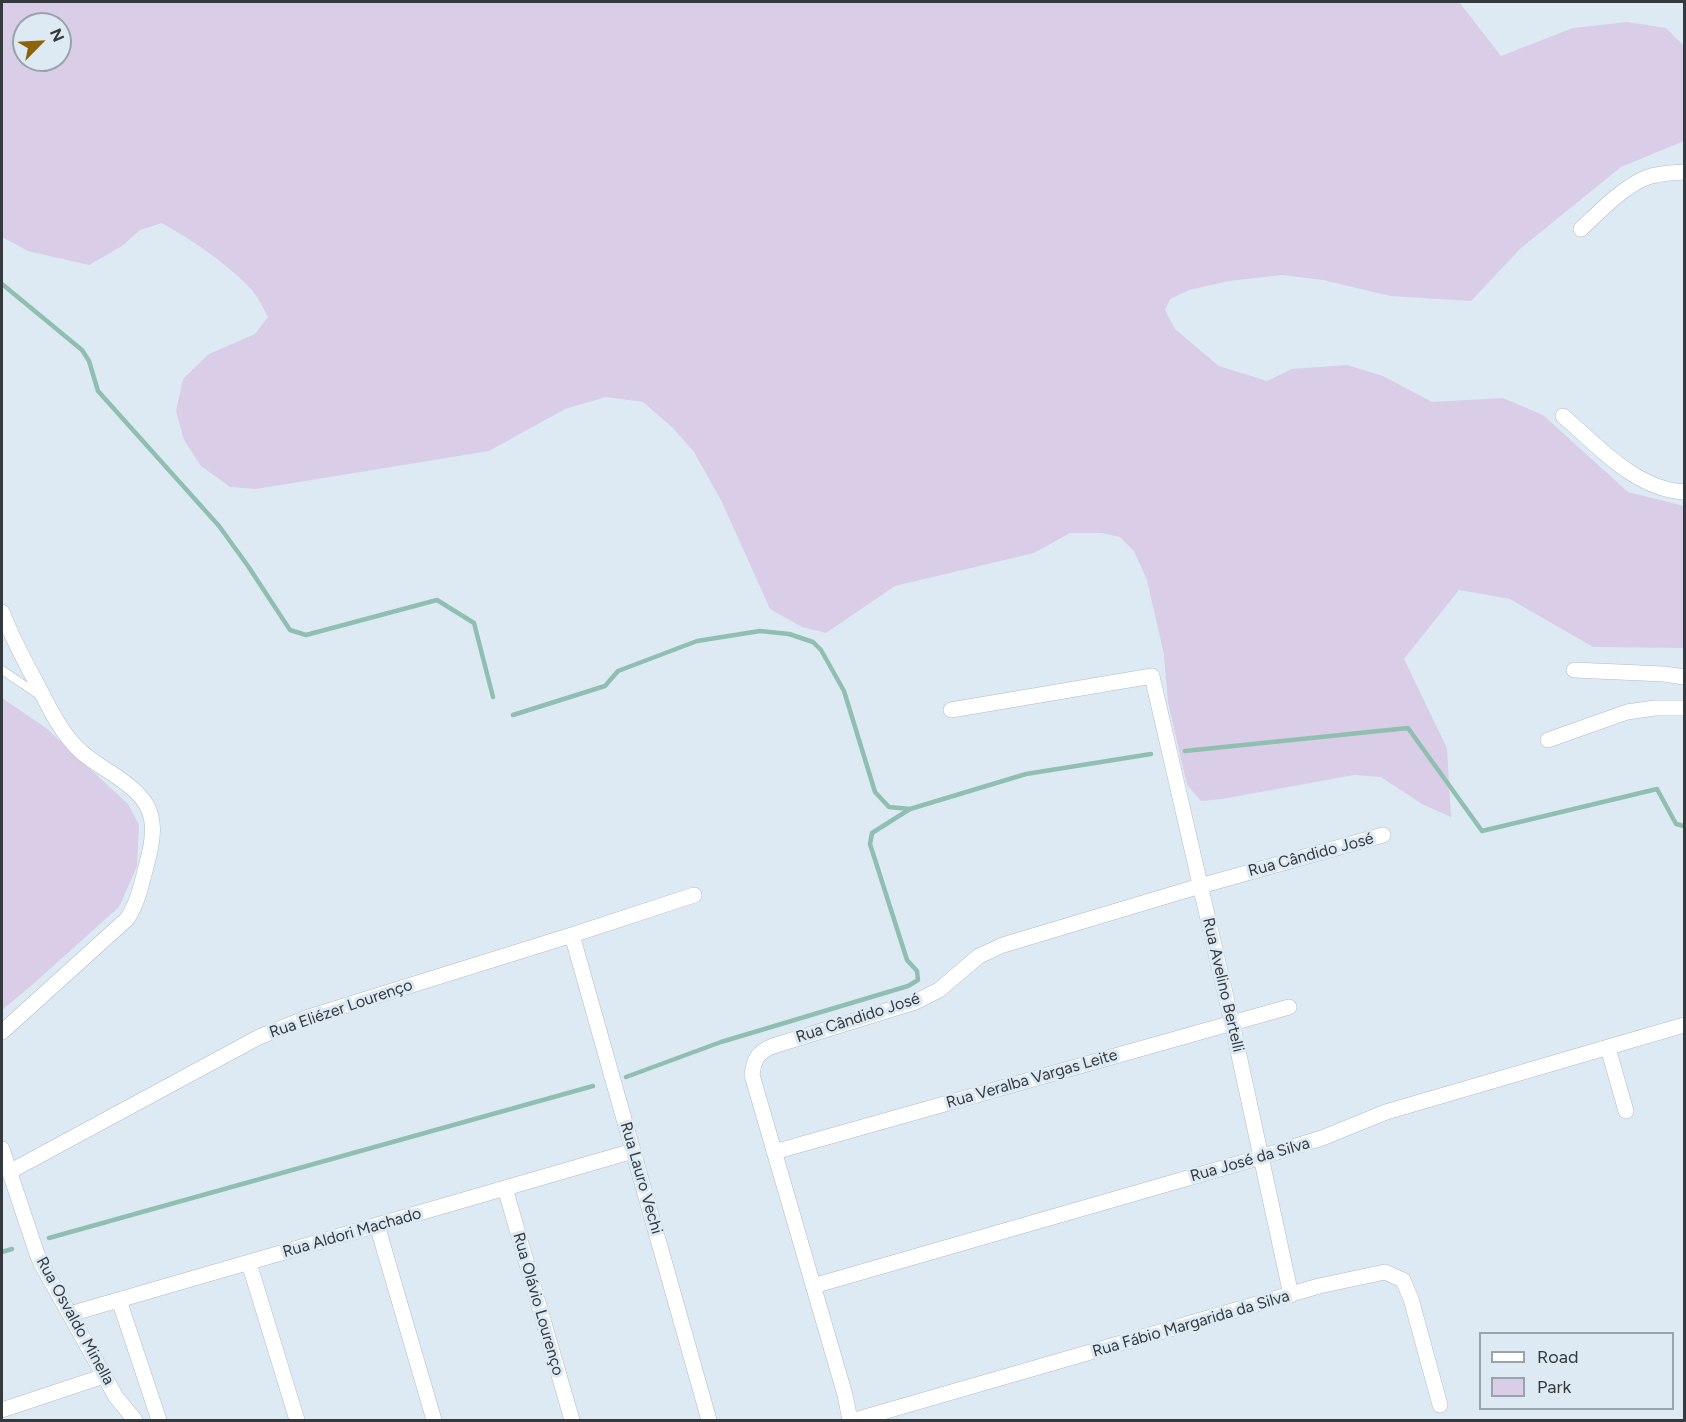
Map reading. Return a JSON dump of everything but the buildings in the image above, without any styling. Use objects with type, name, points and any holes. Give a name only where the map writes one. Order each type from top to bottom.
[{"type":"street","points":[[1581,229],[1607,204],[1646,178],[1684,172]]},
{"type":"street","points":[[1563,416],[1636,477],[1655,486],[1684,492]]},
{"type":"street","points":[[2,612],[58,724],[77,748],[92,761],[129,784],[141,797],[149,811],[154,833],[138,896],[127,919],[2,1032]]},
{"type":"street","points":[[1574,670],[1684,677]]},
{"type":"street","name":"Rua Avelino Bertelli","points":[[951,710],[1152,676],[1232,1023],[1291,1295]]},
{"type":"street","points":[[1548,740],[1627,712],[1655,708],[1684,708]]},
{"type":"street","name":"Rua Cândido José","points":[[850,1420],[845,1395],[752,1075],[756,1056],[763,1050],[915,1002],[939,990],[979,956],[1003,945],[1200,886],[1383,835]]},
{"type":"street","name":"Rua Eliézer Lourenço","points":[[9,1172],[283,1027],[694,895]]},
{"type":"street","name":"Rua Lauro Vechi","points":[[572,935],[709,1420]]},
{"type":"street","name":"Rua Veralba Vargas Leite","points":[[774,1152],[1289,1007]]},
{"type":"street","name":"Rua José da Silva","points":[[813,1286],[1261,1157],[1322,1138],[1386,1112],[1684,1024]]},
{"type":"street","points":[[1608,1048],[1626,1111]]},
{"type":"street","name":"Rua Osvaldo Minella","points":[[2,1149],[37,1254],[116,1397],[135,1420]]},
{"type":"street","name":"Rua Aldori Machado","points":[[70,1314],[633,1151]]},
{"type":"street","name":"Rua Olávio Lourenço","points":[[505,1188],[572,1420]]},
{"type":"street","points":[[377,1225],[434,1420]]},
{"type":"street","points":[[249,1263],[297,1420]]},
{"type":"street","name":"Rua Fábio Margarida da Silva","points":[[855,1420],[1319,1286],[1385,1272],[1402,1280],[1411,1299],[1440,1405]]},
{"type":"street","points":[[119,1300],[159,1420]]},
{"type":"street","points":[[2,1410],[104,1376]]},
{"type":"lane","points":[[2,670],[45,699]]},
{"type":"green space","points":[[2,2],[1459,2],[1501,56],[1573,28],[1627,22],[1666,28],[1684,46],[1684,141],[1621,167],[1521,248],[1471,301],[1390,296],[1323,280],[1282,275],[1229,281],[1189,290],[1170,299],[1165,310],[1175,329],[1219,366],[1267,381],[1292,369],[1347,365],[1383,376],[1432,402],[1503,398],[1543,415],[1628,492],[1684,506],[1684,648],[1593,647],[1510,599],[1459,590],[1404,659],[1447,748],[1451,817],[1422,804],[1381,777],[1354,775],[1201,801],[1187,785],[1168,702],[1164,655],[1147,580],[1134,551],[1120,537],[1102,533],[1070,533],[1034,553],[895,586],[826,633],[802,627],[770,609],[722,502],[694,452],[673,428],[643,402],[606,397],[565,409],[489,451],[256,489],[230,487],[201,466],[184,440],[176,411],[183,379],[209,354],[255,334],[268,317],[250,288],[208,252],[162,223],[140,230],[122,246],[89,265],[28,251],[2,237]]},
{"type":"green space","points":[[2,698],[46,728],[128,804],[139,825],[137,866],[119,907],[2,1010]]},
{"type":"waterway","points":[[2,284],[82,350],[89,361],[98,391],[219,526],[290,630],[306,635],[437,600],[474,623],[493,697]]},
{"type":"waterway","points":[[513,715],[605,686],[618,671],[697,641],[760,631],[789,634],[813,642],[821,650],[844,691],[875,792],[889,807],[910,809]]},
{"type":"waterway","points":[[1185,751],[1408,728],[1482,831],[1657,789],[1676,824],[1684,826]]},
{"type":"waterway","points":[[626,1077],[721,1042],[908,986],[918,980],[917,971],[907,960],[870,844],[872,833],[910,809],[1026,774],[1151,754]]},
{"type":"waterway","points":[[49,1238],[593,1086]]},
{"type":"waterway","points":[[2,1252],[12,1249]]}]
